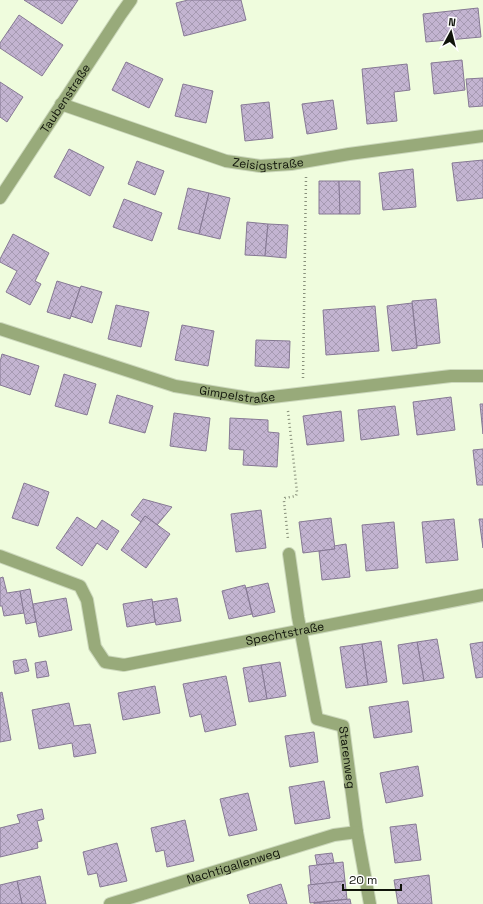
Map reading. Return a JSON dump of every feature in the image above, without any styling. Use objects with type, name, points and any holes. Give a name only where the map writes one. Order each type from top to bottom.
[{"type":"street","name":"Taubenstraße","points":[[0,198],[121,14],[132,0]]},
{"type":"street","name":"Zeisigstraße","points":[[61,104],[226,161],[260,166],[306,162],[349,154],[483,136]]},
{"type":"street","name":"Gimpelstraße","points":[[0,329],[175,386],[255,399],[451,376],[483,376]]},
{"type":"street","points":[[289,554],[300,631]]},
{"type":"street","name":"Spechtstraße","points":[[0,556],[80,586],[87,600],[95,647],[105,662],[124,665],[483,595]]},
{"type":"street","name":"Starenweg","points":[[300,631],[317,719],[343,726],[357,832],[370,904]]},
{"type":"street","name":"Nachtigallenweg","points":[[110,904],[334,834],[357,832]]},
{"type":"path","points":[[302,394],[306,162]]},
{"type":"path","points":[[286,396],[297,492],[296,496],[285,498],[284,501],[289,554]]},
{"type":"building","points":[[24,0],[78,0],[62,24]]},
{"type":"building","points":[[188,0],[241,0],[246,20],[184,36],[176,3]]},
{"type":"building","points":[[478,8],[481,37],[426,42],[423,14]]},
{"type":"building","points":[[19,15],[63,45],[42,76],[0,48],[0,43]]},
{"type":"building","points":[[462,60],[465,90],[434,94],[431,63]]},
{"type":"building","points":[[126,62],[163,79],[149,108],[112,90]]},
{"type":"building","points":[[407,64],[410,90],[394,92],[397,121],[367,124],[362,69]]},
{"type":"building","points":[[483,78],[483,106],[469,107],[466,79]]},
{"type":"building","points":[[0,82],[23,97],[7,122],[0,117]]},
{"type":"building","points":[[183,84],[213,91],[206,123],[175,116]]},
{"type":"building","points":[[333,100],[337,129],[307,134],[302,104]]},
{"type":"building","points":[[269,102],[273,138],[245,141],[241,105]]},
{"type":"building","points":[[69,149],[104,167],[90,196],[54,177]]},
{"type":"building","points":[[483,160],[483,198],[457,201],[452,163]]},
{"type":"building","points":[[137,161],[164,171],[155,195],[128,184]]},
{"type":"building","points":[[413,169],[416,207],[383,210],[379,173]]},
{"type":"building","points":[[319,181],[339,181],[340,214],[319,214]]},
{"type":"building","points":[[339,181],[360,181],[360,214],[340,214]]},
{"type":"building","points":[[188,188],[209,193],[199,234],[178,229]]},
{"type":"building","points":[[209,193],[230,198],[220,239],[199,234]]},
{"type":"building","points":[[124,199],[162,213],[152,241],[113,227]]},
{"type":"building","points":[[247,222],[268,224],[265,256],[245,255]]},
{"type":"building","points":[[268,224],[288,225],[286,258],[265,256]]},
{"type":"building","points":[[13,234],[49,253],[35,281],[41,284],[30,305],[6,292],[17,271],[0,262],[0,259]]},
{"type":"building","points":[[57,281],[80,288],[70,319],[47,312]]},
{"type":"building","points":[[81,286],[102,292],[92,323],[71,316]]},
{"type":"building","points":[[436,299],[440,343],[417,346],[412,301]]},
{"type":"building","points":[[412,303],[417,348],[392,351],[387,306]]},
{"type":"building","points":[[116,305],[149,312],[141,347],[108,339]]},
{"type":"building","points":[[375,306],[379,351],[326,355],[323,310]]},
{"type":"building","points":[[182,325],[214,331],[208,366],[175,360]]},
{"type":"building","points":[[256,340],[290,341],[289,368],[255,366]]},
{"type":"building","points":[[2,354],[39,366],[30,395],[0,385],[0,362]]},
{"type":"building","points":[[64,374],[96,384],[87,415],[55,406]]},
{"type":"building","points":[[117,395],[153,406],[145,433],[109,423]]},
{"type":"building","points":[[451,397],[455,430],[417,435],[413,402]]},
{"type":"building","points":[[480,404],[483,404],[483,434]]},
{"type":"building","points":[[395,406],[399,435],[361,440],[358,410]]},
{"type":"building","points":[[341,411],[344,441],[307,445],[303,416]]},
{"type":"building","points":[[174,413],[210,418],[206,451],[170,446]]},
{"type":"building","points":[[230,418],[268,420],[268,432],[279,433],[277,467],[243,465],[244,450],[229,449]]},
{"type":"building","points":[[483,449],[483,485],[477,485],[473,450]]},
{"type":"building","points":[[24,483],[49,492],[38,526],[12,518]]},
{"type":"building","points":[[143,499],[172,507],[157,525],[145,516],[141,522],[131,515]]},
{"type":"building","points":[[261,510],[266,548],[236,552],[231,514]]},
{"type":"building","points":[[145,516],[170,534],[146,568],[121,550]]},
{"type":"building","points":[[77,517],[96,529],[102,520],[119,531],[107,550],[97,543],[82,566],[56,548]]},
{"type":"building","points":[[331,518],[335,549],[303,553],[299,522]]},
{"type":"building","points":[[454,519],[458,560],[426,563],[422,522]]},
{"type":"building","points":[[479,519],[483,519],[483,548]]},
{"type":"building","points":[[394,522],[398,568],[366,571],[362,525]]},
{"type":"building","points":[[346,544],[350,577],[322,580],[319,551],[335,549],[334,546]]},
{"type":"building","points":[[3,577],[7,593],[20,591],[24,613],[4,616],[2,606],[0,606],[0,578]]},
{"type":"building","points":[[268,583],[275,612],[253,617],[246,588]]},
{"type":"building","points":[[245,585],[252,614],[229,619],[222,591]]},
{"type":"building","points":[[30,589],[36,622],[26,624],[20,591]]},
{"type":"building","points":[[66,598],[72,630],[39,637],[33,604]]},
{"type":"building","points":[[177,598],[181,621],[156,625],[152,602]]},
{"type":"building","points":[[152,599],[155,622],[127,627],[123,604]]},
{"type":"building","points":[[437,639],[444,678],[424,681],[417,642]]},
{"type":"building","points":[[381,641],[387,682],[368,685],[362,644]]},
{"type":"building","points":[[417,642],[424,681],[403,684],[398,645]]},
{"type":"building","points":[[483,642],[483,677],[476,678],[470,644]]},
{"type":"building","points":[[362,644],[368,685],[346,688],[340,647]]},
{"type":"building","points":[[26,659],[29,671],[15,674],[13,661]]},
{"type":"building","points":[[46,661],[49,676],[37,678],[35,663]]},
{"type":"building","points":[[280,662],[286,696],[267,699],[261,665]]},
{"type":"building","points":[[261,665],[267,699],[249,702],[243,668]]},
{"type":"building","points":[[226,676],[236,725],[205,732],[201,714],[190,717],[183,684]]},
{"type":"building","points":[[155,686],[160,713],[123,720],[118,693]]},
{"type":"building","points":[[2,692],[11,740],[0,742],[0,693]]},
{"type":"building","points":[[408,701],[412,732],[374,738],[369,707]]},
{"type":"building","points":[[69,703],[74,726],[90,724],[96,753],[74,757],[72,743],[39,749],[32,710]]},
{"type":"building","points":[[314,732],[318,762],[290,767],[285,736]]},
{"type":"building","points":[[418,766],[423,796],[386,803],[380,773]]},
{"type":"building","points":[[324,781],[330,818],[295,824],[289,787]]},
{"type":"building","points":[[248,793],[257,830],[229,836],[220,799]]},
{"type":"building","points":[[42,809],[44,819],[37,821],[42,841],[37,842],[38,848],[0,857],[0,828],[20,823],[17,815]]},
{"type":"building","points":[[185,820],[194,861],[167,867],[164,850],[156,852],[151,828]]},
{"type":"building","points":[[416,824],[421,860],[395,863],[390,827]]},
{"type":"building","points":[[117,843],[127,881],[100,887],[97,873],[88,875],[83,852]]},
{"type":"building","points":[[332,853],[334,863],[317,865],[315,855]]},
{"type":"building","points":[[343,862],[345,881],[311,885],[309,866]]},
{"type":"building","points":[[429,875],[432,904],[398,904],[394,880]]},
{"type":"building","points":[[40,876],[46,904],[22,904],[17,881]]},
{"type":"building","points":[[17,881],[22,904],[0,904],[0,885]]},
{"type":"building","points":[[345,881],[347,899],[310,903],[308,885]]},
{"type":"building","points":[[281,884],[287,904],[250,904],[247,895]]},
{"type":"building","points":[[350,899],[351,904],[314,904],[314,903]]}]
